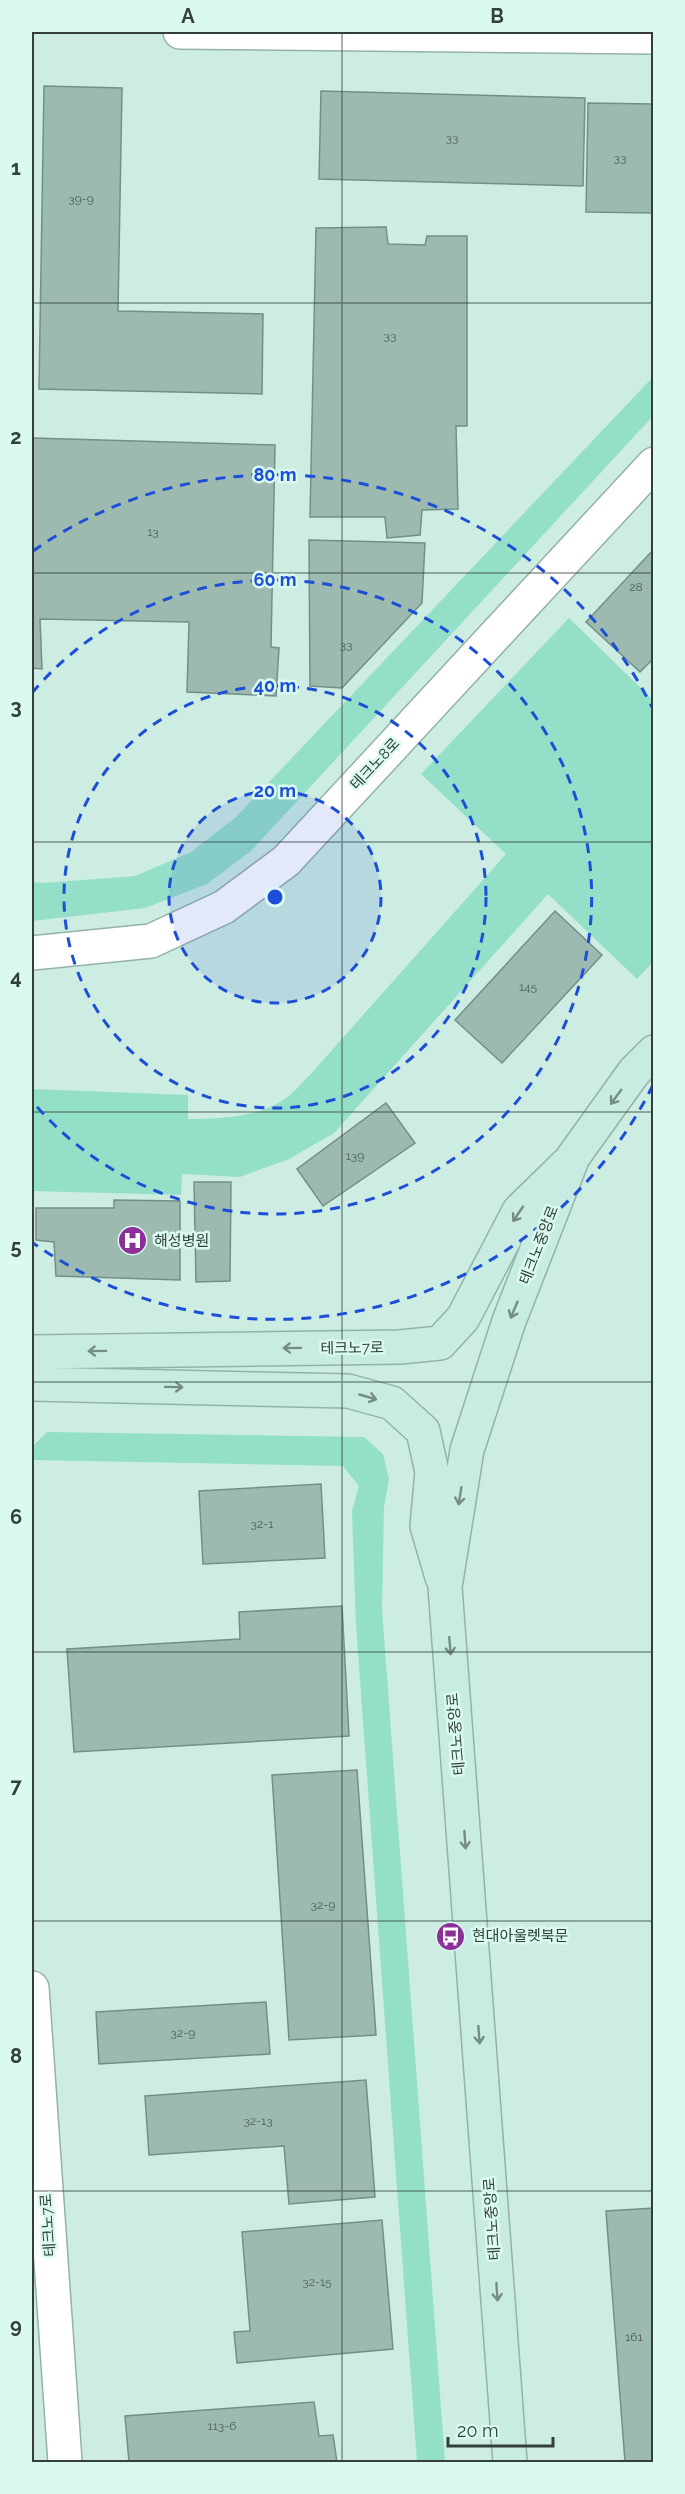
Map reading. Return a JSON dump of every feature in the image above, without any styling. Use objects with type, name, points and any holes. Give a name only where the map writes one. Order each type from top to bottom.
[{"type":"main road","name":"테크노중앙로","points":[[510,2463],[445,1587],[467,1450],[509,1321],[573,1157],[634,1072],[654,1052]]},
{"type":"main road","name":"테크노7로","points":[[32,1352],[400,1347],[440,1343],[463,1318],[519,1211],[573,1157]]},
{"type":"main road","points":[[32,1384],[348,1391],[392,1403],[423,1431],[432,1472],[428,1526],[445,1587]]},
{"type":"street","points":[[180,32],[654,37]]},
{"type":"street","name":"테크노8로","points":[[32,953],[151,941],[224,907],[286,861],[654,464]]},
{"type":"street","name":"테크노7로","points":[[32,1988],[65,2463]]},
{"type":"green space","points":[[653,377],[653,416],[251,851],[207,884],[145,908],[32,921],[32,882],[135,876],[191,852],[236,817]]},
{"type":"green space","points":[[569,618],[653,700],[653,962],[637,979],[548,894],[334,1133],[289,1159],[240,1177],[182,1174],[181,1195],[32,1191],[32,1089],[188,1095],[188,1119],[213,1118],[238,1116],[263,1110],[288,1097],[309,1076],[506,854],[421,774]]},
{"type":"green space","points":[[47,1432],[364,1437],[383,1454],[389,1479],[384,1507],[382,1609],[445,2462],[417,2462],[356,1625],[352,1511],[359,1486],[343,1466],[32,1460],[32,1447]]},
{"type":"building","points":[[44,86],[122,88],[118,311],[263,314],[262,394],[39,389]]},
{"type":"building","points":[[321,91],[585,98],[583,186],[319,179]]},
{"type":"building","points":[[588,103],[654,104],[654,213],[586,212]]},
{"type":"building","points":[[386,227],[388,244],[425,245],[427,236],[467,236],[467,426],[456,426],[458,509],[422,510],[420,535],[387,538],[385,517],[310,517],[316,228]]},
{"type":"building","points":[[32,438],[275,445],[271,647],[279,648],[276,696],[187,692],[189,622],[40,619],[42,669],[32,668]]},
{"type":"building","points":[[309,540],[425,543],[422,603],[342,688],[310,686]]},
{"type":"building","points":[[652,551],[654,658],[640,672],[586,622]]},
{"type":"building","points":[[555,911],[602,955],[502,1063],[455,1020]]},
{"type":"building","points":[[386,1103],[415,1143],[323,1206],[297,1169]]},
{"type":"building","points":[[194,1182],[231,1182],[230,1281],[196,1282]]},
{"type":"building","points":[[114,1200],[180,1201],[180,1280],[56,1276],[54,1242],[36,1240],[36,1208],[114,1208]]},
{"type":"building","points":[[321,1484],[325,1558],[203,1564],[199,1491]]},
{"type":"building","points":[[342,1606],[349,1736],[74,1752],[67,1649],[240,1639],[239,1612]]},
{"type":"building","points":[[357,1770],[376,2035],[289,2040],[272,1775]]},
{"type":"building","points":[[266,2002],[270,2054],[99,2064],[96,2012]]},
{"type":"building","points":[[366,2080],[375,2197],[289,2204],[284,2146],[149,2155],[145,2096]]},
{"type":"building","points":[[654,2208],[654,2462],[625,2462],[606,2211]]},
{"type":"building","points":[[382,2220],[393,2349],[237,2363],[234,2332],[250,2331],[242,2232]]},
{"type":"building","points":[[314,2402],[319,2436],[333,2435],[337,2462],[129,2462],[125,2416]]},
{"type":"place","name":"해성병원","points":[[133,1241]]},
{"type":"place","name":"현대아울렛북문","points":[[451,1936]]}]
